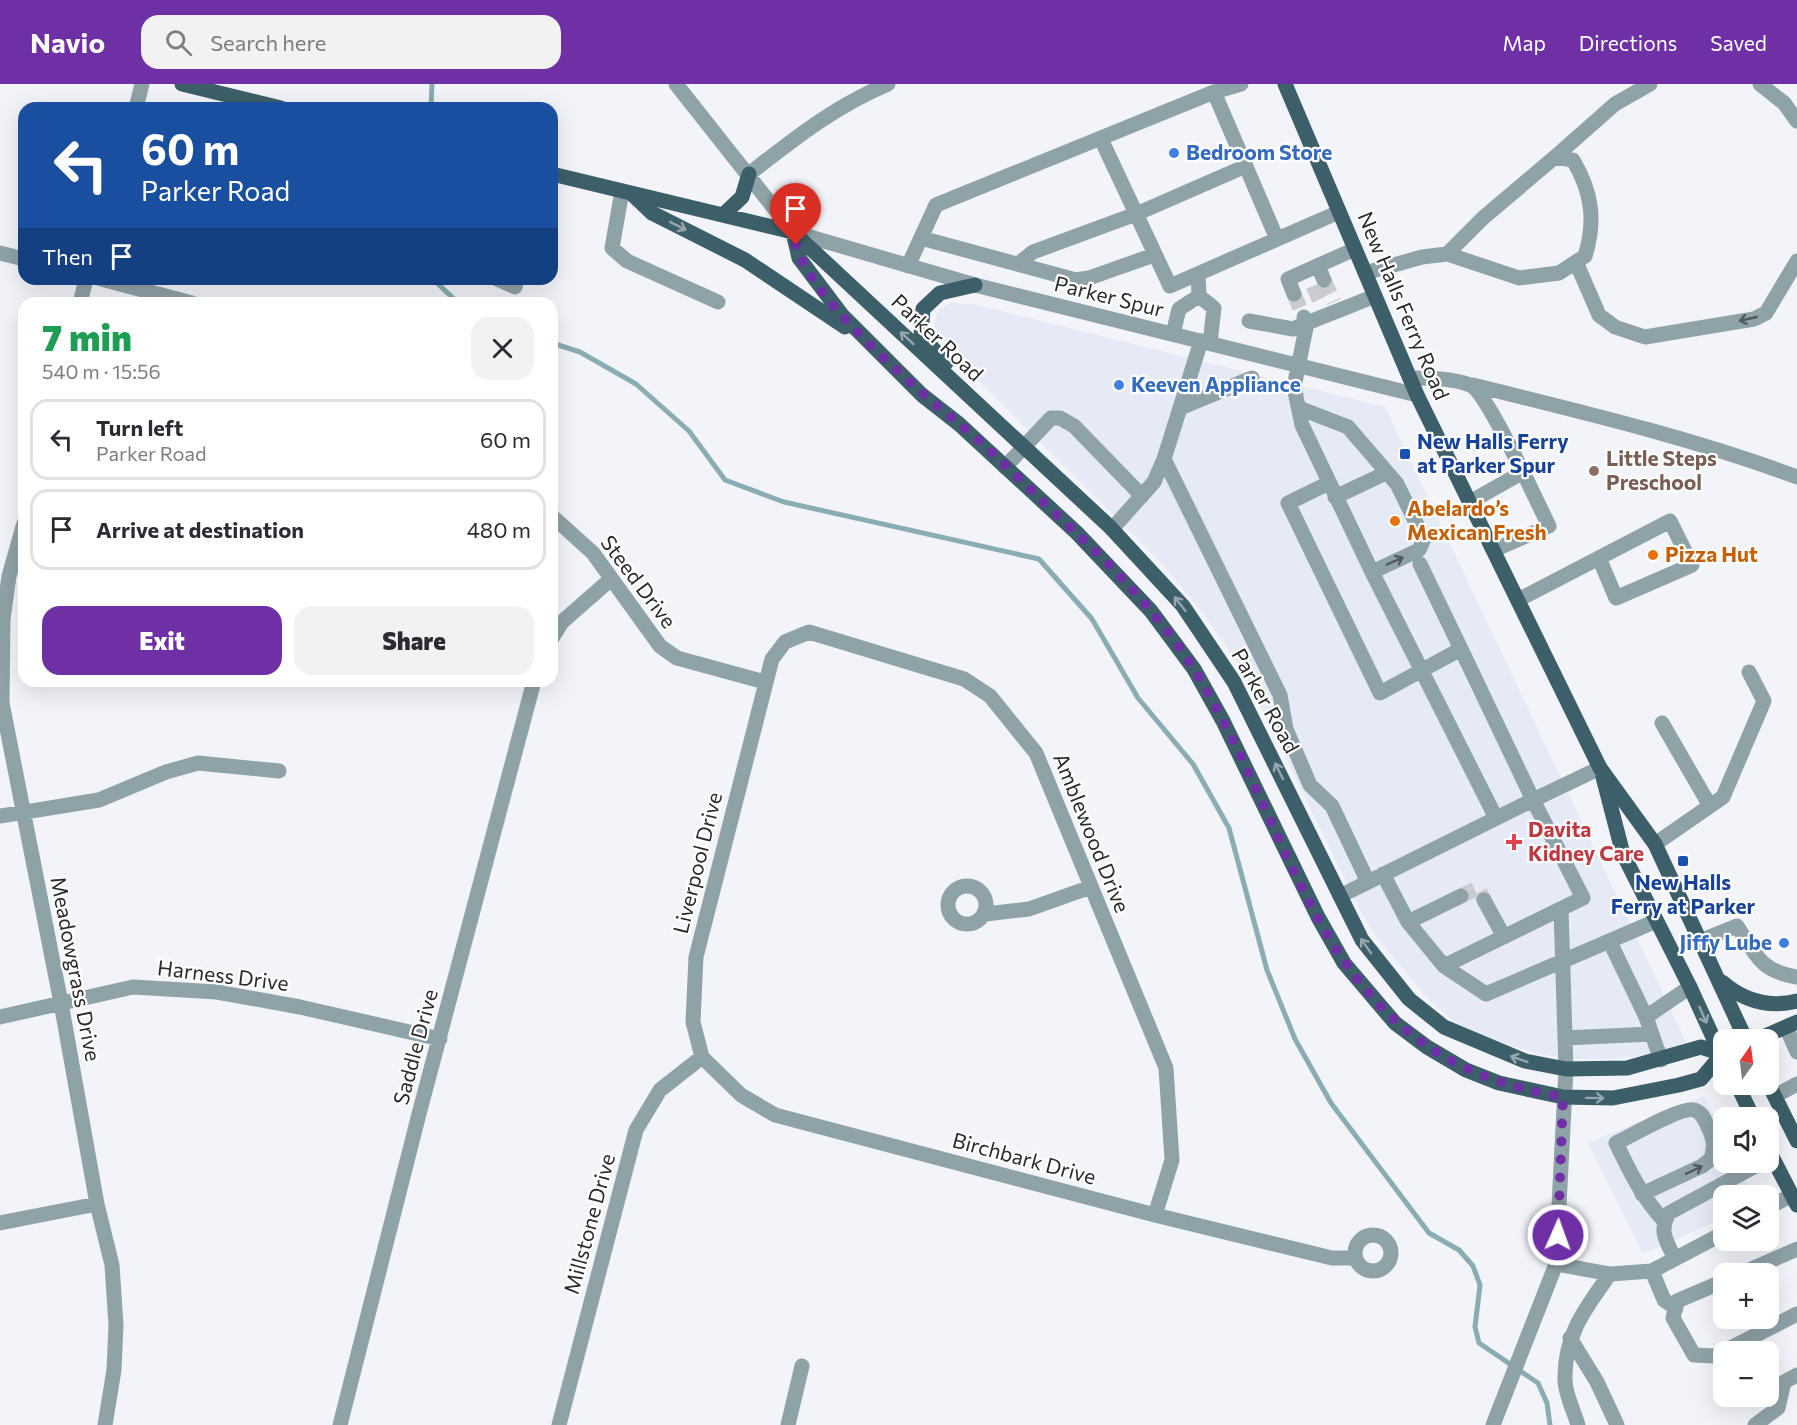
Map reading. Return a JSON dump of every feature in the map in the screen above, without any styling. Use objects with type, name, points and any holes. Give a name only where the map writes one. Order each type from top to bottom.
[{"type":"main road","points":[[182,84],[256,102]]},
{"type":"main road","name":"New Halls Ferry Road","points":[[1285,84],[1417,395],[1600,768],[1655,844],[1741,1029]]},
{"type":"main road","points":[[723,215],[742,197],[749,174]]},
{"type":"main road","name":"Parker Road","points":[[558,175],[793,232],[1112,529],[1183,606],[1234,682],[1362,940],[1383,970],[1409,999],[1444,1026],[1525,1061],[1566,1069],[1627,1068],[1701,1047],[1713,1052]]},
{"type":"main road","points":[[626,191],[652,213],[746,260],[838,322],[886,358]]},
{"type":"main road","points":[[793,232],[799,258],[842,315],[922,395],[959,424],[1116,571],[1151,610],[1194,669],[1223,721],[1318,917],[1344,963],[1360,986],[1395,1023],[1427,1047],[1466,1070],[1509,1086],[1563,1097],[1613,1098],[1679,1085],[1701,1079],[1713,1065]]},
{"type":"main road","points":[[975,285],[940,292],[923,309],[921,335],[1000,424]]},
{"type":"main road","name":"New Halls Ferry Road","points":[[1600,768],[1623,854],[1713,1036]]},
{"type":"main road","points":[[1719,979],[1748,1000],[1775,1004],[1797,1001]]},
{"type":"main road","points":[[1776,1095],[1793,1123],[1797,1141]]},
{"type":"main road","points":[[1778,1173],[1795,1200]]},
{"type":"street","points":[[138,102],[142,84]]},
{"type":"street","points":[[676,84],[793,232]]},
{"type":"street","points":[[749,174],[814,123],[854,98],[888,84]]},
{"type":"street","points":[[908,266],[936,205],[1214,92],[1241,84]]},
{"type":"street","points":[[1447,254],[1483,218],[1615,104],[1650,84]]},
{"type":"street","points":[[1760,84],[1784,103],[1797,121]]},
{"type":"street","points":[[1214,92],[1277,239]]},
{"type":"street","points":[[1101,139],[1170,286],[1339,212]]},
{"type":"street","points":[[1365,273],[1422,257],[1447,254],[1519,278],[1559,273],[1585,256],[1593,231],[1585,180],[1573,160],[1555,157]]},
{"type":"street","points":[[1018,264],[1034,252],[1136,214],[1246,166]]},
{"type":"street","points":[[626,191],[612,248],[627,261],[718,302]]},
{"type":"street","name":"Parker Spur","points":[[793,232],[975,285],[1417,395]]},
{"type":"street","points":[[921,238],[1076,279],[1089,278],[1154,255]]},
{"type":"street","points":[[1294,294],[1288,279],[1315,276],[1355,249]]},
{"type":"street","points":[[0,253],[18,258]]},
{"type":"street","points":[[1576,262],[1599,315],[1615,327],[1645,338],[1754,319],[1766,313],[1797,261]]},
{"type":"street","points":[[1112,529],[1154,482],[1205,342],[1214,308],[1199,296],[1198,274]]},
{"type":"street","points":[[124,285],[169,297]]},
{"type":"street","points":[[1173,334],[1179,309],[1199,296]]},
{"type":"street","points":[[1249,321],[1293,329],[1305,319],[1375,296]]},
{"type":"street","points":[[1305,319],[1294,387],[1302,425],[1372,572],[1497,818]]},
{"type":"street","points":[[1180,408],[1252,378]]},
{"type":"street","points":[[1410,378],[1440,379],[1473,385],[1651,431],[1748,459],[1797,477]]},
{"type":"street","points":[[1473,385],[1484,399],[1549,526],[1494,550]]},
{"type":"street","points":[[1299,408],[1348,428],[1397,484],[1424,539],[1419,550],[1372,572]]},
{"type":"street","points":[[1005,467],[1051,418],[1060,418],[1074,426],[1142,496]]},
{"type":"street","points":[[1164,459],[1280,694],[1286,729],[1310,785],[1332,806],[1368,882]]},
{"type":"street","points":[[1470,502],[1523,472]]},
{"type":"street","points":[[1386,473],[1288,503],[1380,693],[1461,649]]},
{"type":"street","name":"Steed Drive","points":[[558,521],[593,553],[660,646],[677,658],[765,681]]},
{"type":"street","points":[[1518,600],[1670,521],[1692,565],[1616,598],[1599,558]]},
{"type":"street","name":"Meadowgrass Drive","points":[[18,544],[9,576],[3,619],[2,703],[61,1003],[97,1204],[112,1265],[116,1325],[114,1370],[105,1425]]},
{"type":"street","points":[[1420,564],[1533,800],[1583,898],[1444,966]]},
{"type":"street","points":[[558,628],[562,622],[611,579]]},
{"type":"street","name":"Amblewood Drive","points":[[765,681],[772,659],[785,642],[809,632],[964,679],[990,696],[1036,753],[1166,1068],[1172,1160],[1155,1215]]},
{"type":"street","points":[[1655,844],[1723,797],[1764,701],[1749,672]]},
{"type":"street","name":"Liverpool Drive","points":[[702,1057],[693,1022],[696,957],[765,681]]},
{"type":"street","name":"Saddle Drive","points":[[340,1425],[532,687]]},
{"type":"street","points":[[1662,723],[1710,806]]},
{"type":"street","points":[[0,816],[99,800],[166,772],[198,764],[279,771]]},
{"type":"street","points":[[1340,896],[1600,768]]},
{"type":"street","points":[[1383,874],[1408,922],[1444,966],[1486,994],[1656,921]]},
{"type":"street","points":[[985,914],[1029,909],[1090,886]]},
{"type":"street","points":[[1408,922],[1461,896]]},
{"type":"street","points":[[1484,900],[1504,937]]},
{"type":"street","points":[[1493,1425],[1556,1263],[1566,1069],[1561,909]]},
{"type":"street","points":[[1700,941],[1737,926],[1762,966],[1777,974],[1797,977]]},
{"type":"street","points":[[1610,942],[1646,1017],[1661,1060]]},
{"type":"street","name":"Harness Drive","points":[[0,1017],[133,987],[217,992],[300,1007],[440,1040]]},
{"type":"street","points":[[1646,1017],[1690,987]]},
{"type":"street","points":[[1791,1024],[1797,1052]]},
{"type":"street","points":[[1565,1038],[1652,1034]]},
{"type":"street","name":"Birchbark Drive","points":[[702,1057],[741,1095],[775,1115],[1155,1215],[1332,1258],[1355,1258]]},
{"type":"street","name":"Millstone Drive","points":[[559,1425],[636,1130],[660,1090],[702,1057]]},
{"type":"street","points":[[1779,1088],[1797,1084]]},
{"type":"street","points":[[1642,1194],[1702,1166],[1711,1159],[1714,1139],[1703,1116],[1690,1109],[1616,1143],[1642,1194],[1664,1221]]},
{"type":"street","points":[[1675,1259],[1662,1233],[1664,1221],[1669,1213],[1740,1173]]},
{"type":"street","points":[[1779,1205],[1795,1200]]},
{"type":"street","points":[[0,1223],[97,1204]]},
{"type":"street","points":[[1556,1263],[1610,1275],[1652,1271],[1713,1239]]},
{"type":"street","points":[[1765,1263],[1797,1249]]},
{"type":"street","points":[[1652,1271],[1664,1300],[1676,1308]]},
{"type":"street","points":[[1578,1425],[1565,1382],[1570,1338],[1582,1314],[1610,1275]]},
{"type":"street","points":[[1713,1286],[1677,1301],[1673,1318],[1694,1355],[1715,1356],[1797,1314]]},
{"type":"street","points":[[1570,1338],[1597,1382],[1617,1425]]},
{"type":"street","points":[[788,1425],[802,1366]]},
{"type":"street","points":[[1755,1425],[1778,1408],[1784,1382],[1797,1375]]},
{"type":"shaded area","points":[[952,303],[973,304],[1385,407],[1686,1042],[1660,1053],[1616,1059],[1574,1059],[1539,1054],[1488,1038],[1453,1021],[1428,999],[1376,937],[1360,910],[1243,671],[1208,620],[1164,566],[949,351],[937,336],[934,322],[939,309]]},
{"type":"shaded area","points":[[1704,1096],[1713,1114],[1713,1173],[1742,1173],[1749,1185],[1713,1185],[1713,1222],[1643,1254],[1588,1143]]},
{"type":"waterway","points":[[431,102],[432,84]]},
{"type":"waterway","points":[[439,285],[452,297]]},
{"type":"waterway","points":[[558,345],[580,352],[636,384],[689,431],[725,480],[784,502],[1039,559],[1092,619],[1138,698],[1193,764],[1229,828],[1267,970],[1295,1039],[1331,1103],[1429,1233],[1459,1250],[1473,1266],[1480,1285],[1475,1327],[1479,1343],[1538,1383],[1547,1403],[1550,1425]]},
{"type":"tunnel","points":[[1324,280],[1334,302]]},
{"type":"tunnel","points":[[1313,286],[1322,306]]},
{"type":"tunnel","points":[[1294,294],[1303,315]]},
{"type":"tunnel","points":[[1461,896],[1478,888],[1484,900]]},
{"type":"place","name":"Bedroom Store","points":[[1174,153]]},
{"type":"place","name":"Keeven Appliance","points":[[1119,385]]},
{"type":"place","name":"New Halls Ferry at Parker Spur","points":[[1405,454]]},
{"type":"place","name":"Little Steps Preschool","points":[[1594,471]]},
{"type":"place","name":"Abelardo’s Mexican Fresh","points":[[1395,521]]},
{"type":"place","name":"Pizza Hut","points":[[1653,555]]},
{"type":"place","name":"Davita Kidney Care","points":[[1514,842]]},
{"type":"place","name":"New Halls Ferry at Parker","points":[[1683,861]]},
{"type":"place","name":"Jiffy Lube","points":[[1784,943]]},
{"type":"route","points":[[796,245],[799,258],[812,278],[842,315],[922,395],[959,424],[1116,571],[1151,610],[1194,669],[1223,721],[1318,917],[1360,986],[1395,1023],[1427,1047],[1466,1070],[1498,1083],[1531,1092],[1563,1097],[1558,1235]]}]
